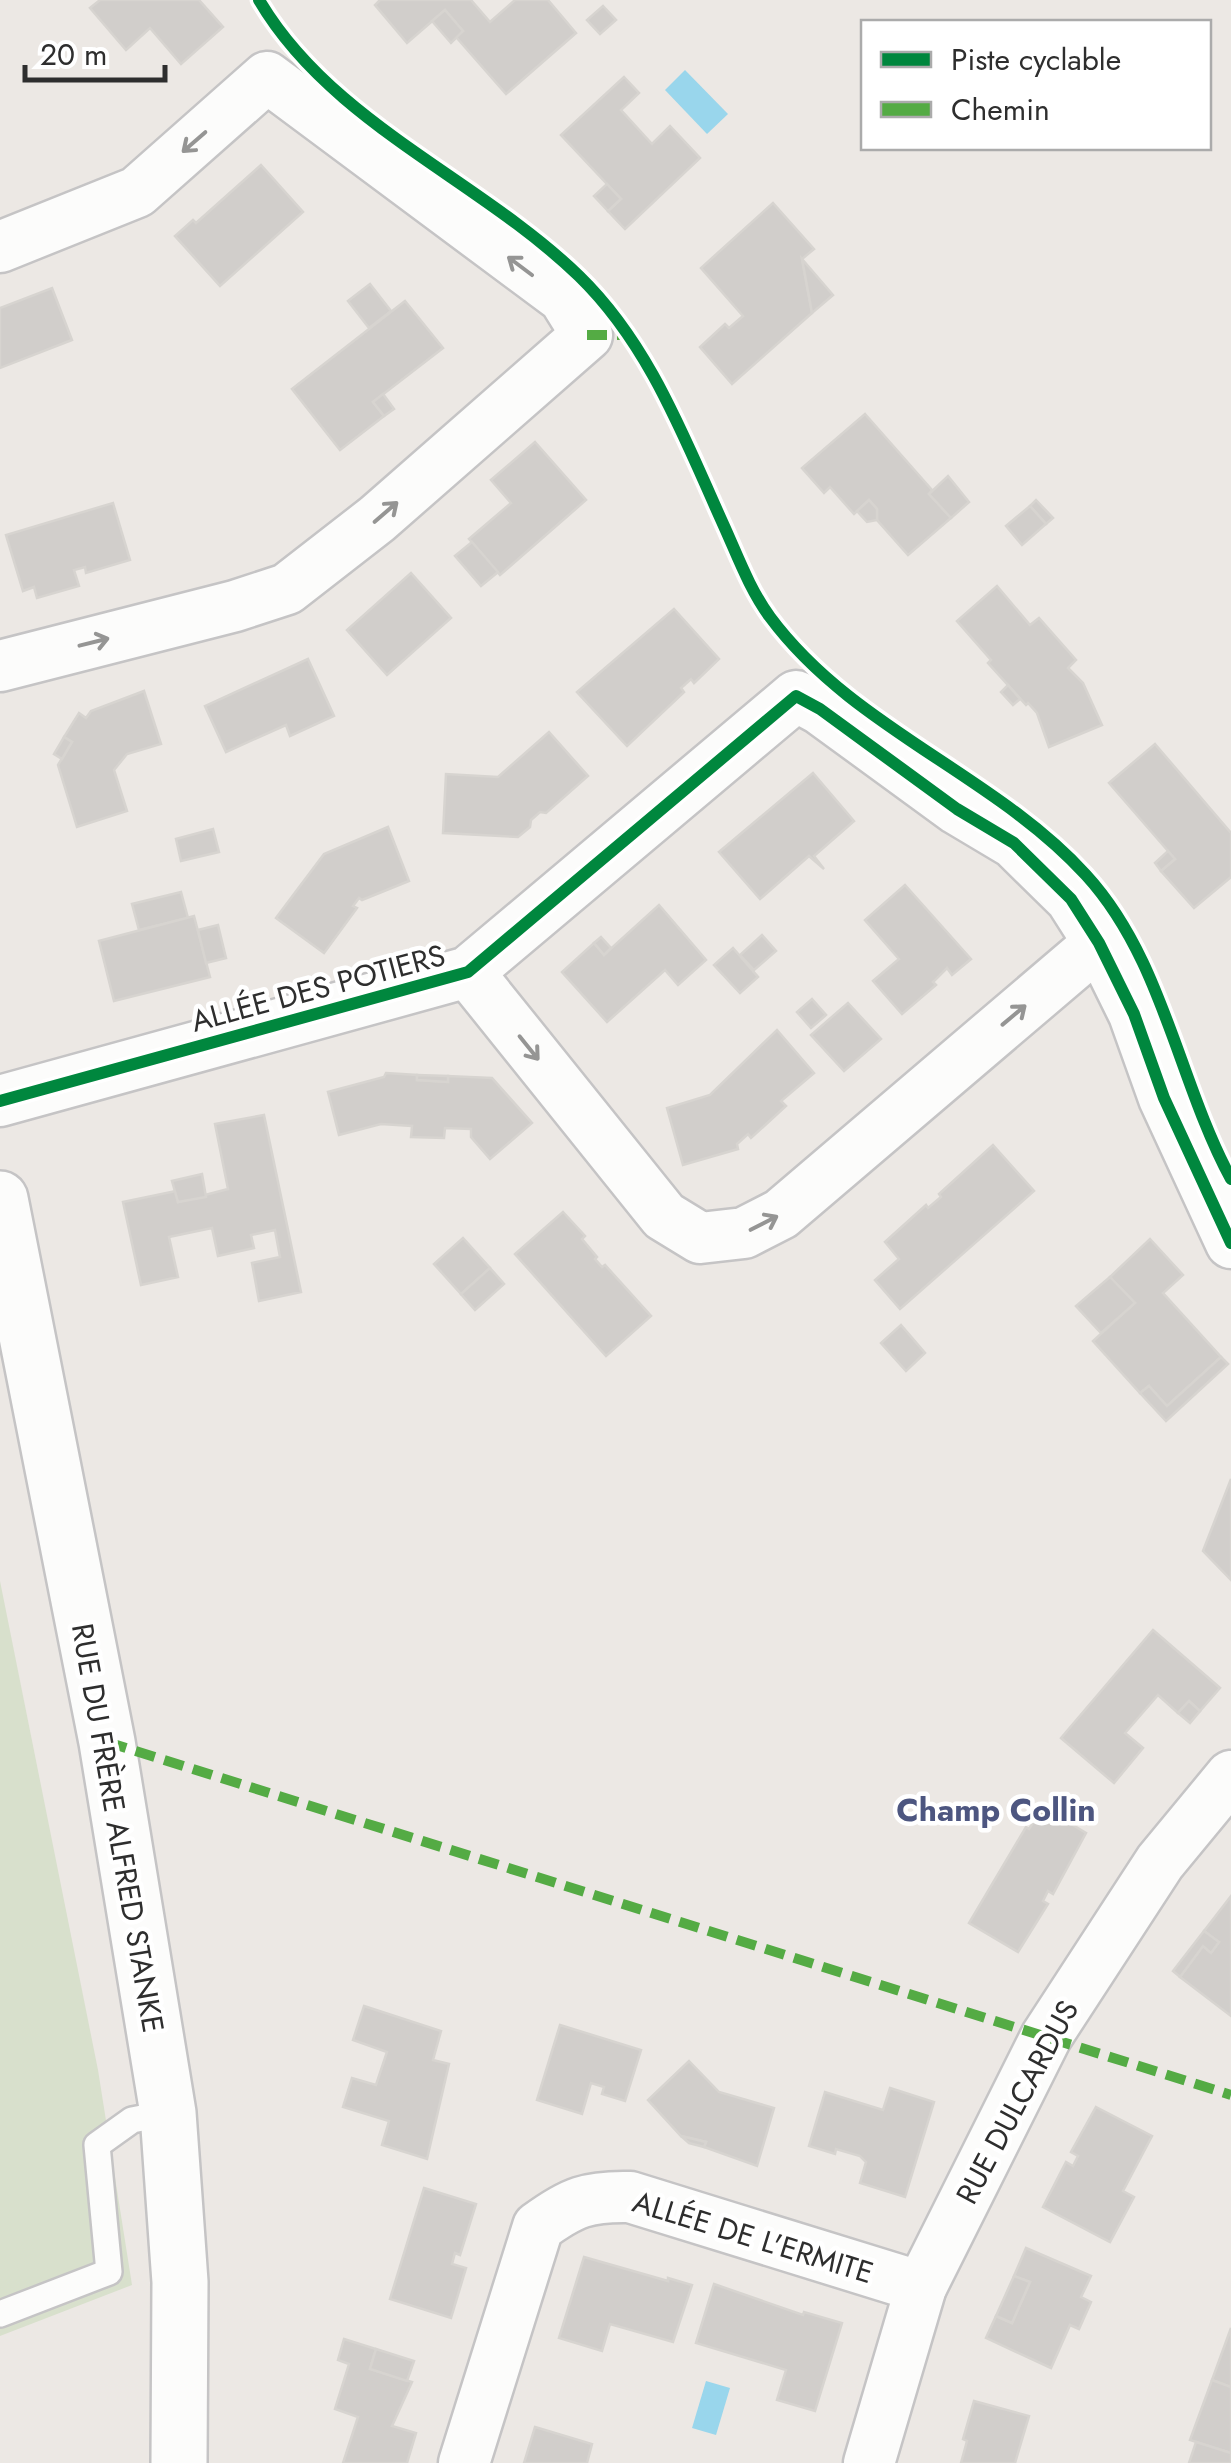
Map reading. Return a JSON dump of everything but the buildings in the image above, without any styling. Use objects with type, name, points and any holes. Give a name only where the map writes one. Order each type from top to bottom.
[{"type":"street","points":[[0,247],[136,192],[267,78],[564,298],[587,336],[377,519],[287,589],[0,666]]},
{"type":"street","name":"ALLÉE DES POTIERS","points":[[0,1102],[468,972],[796,696],[820,708],[957,809],[1014,844],[1072,900],[1099,942],[781,1214],[744,1233],[700,1238],[664,1216],[468,972]]},
{"type":"street","points":[[1099,942],[1134,1014],[1164,1098],[1231,1243]]},
{"type":"street","name":"RUE DU FRÈRE ALFRED STANKE","points":[[0,1203],[108,1742],[168,2113],[180,2282],[179,2463]]},
{"type":"street","name":"RUE DULCARDUS","points":[[869,2463],[921,2287],[1046,2038],[1160,1862],[1231,1776]]},
{"type":"street","name":"ALLÉE DE L'ERMITE","points":[[464,2463],[538,2227],[562,2210],[596,2196],[630,2197],[921,2287]]},
{"type":"lane","points":[[0,2314],[109,2272],[98,2144],[132,2120],[168,2113]]},
{"type":"green space","points":[[0,1581],[98,2070],[132,2285],[0,2336]]},
{"type":"water","points":[[685,70],[728,114],[707,134],[665,90]]},
{"type":"water","points":[[706,2381],[730,2388],[716,2435],[692,2428]]},
{"type":"marked path","points":[[587,335],[627,335]]},
{"type":"marked path","points":[[107,1742],[1231,2095]]},
{"type":"cycle path","points":[[259,0],[289,43],[325,81],[408,148],[539,241],[604,303],[646,362],[663,394],[756,596],[804,656],[882,721],[1009,808],[1086,875],[1134,944],[1231,1179]]},
{"type":"cycle path","points":[[0,1101],[468,972],[796,696],[820,709],[957,809],[1014,843],[1071,899],[1099,943],[1134,1014],[1164,1098],[1231,1243]]},
{"type":"district","name":"Champ Collin","points":[[996,1810]]}]
